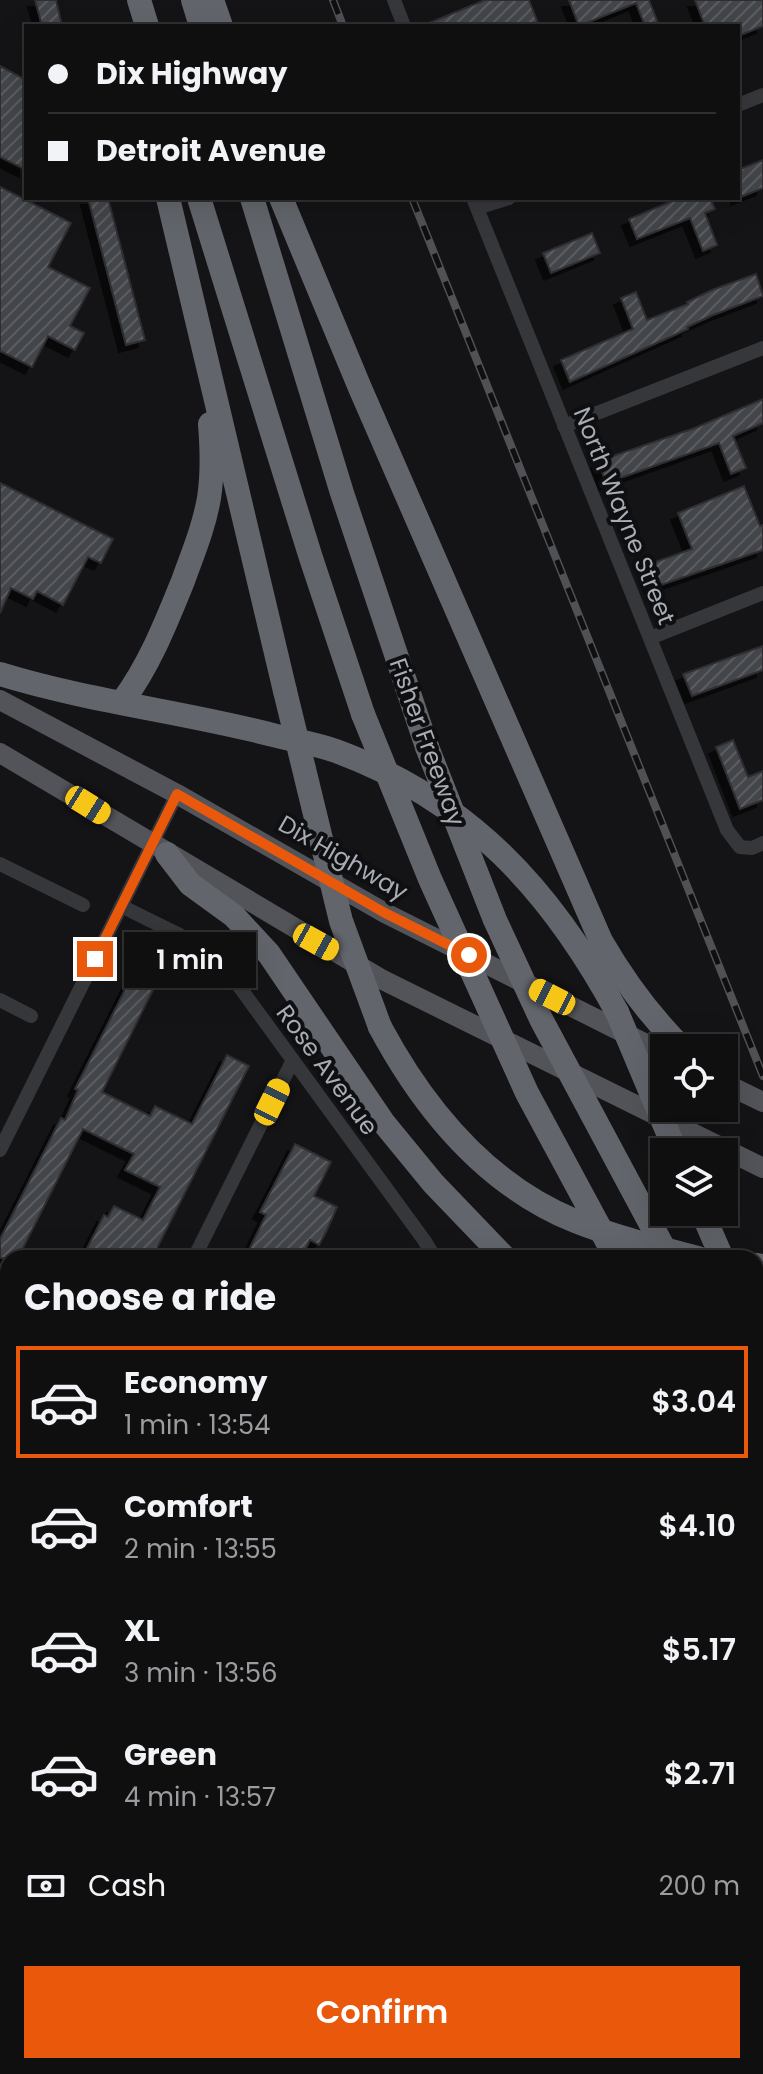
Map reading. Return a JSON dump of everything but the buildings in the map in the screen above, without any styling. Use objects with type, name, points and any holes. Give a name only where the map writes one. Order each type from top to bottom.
[{"type":"highway","points":[[123,0],[129,24]]},
{"type":"highway","points":[[139,0],[146,24]]},
{"type":"highway","points":[[193,0],[200,24]]},
{"type":"highway","points":[[212,0],[220,24]]},
{"type":"highway","points":[[168,200],[341,921],[380,1027],[417,1089],[472,1153],[494,1172],[573,1220],[668,1250]]},
{"type":"highway","name":"Fisher Freeway","points":[[200,200],[363,714],[430,879],[527,1093],[612,1250]]},
{"type":"highway","name":"Fisher Freeway","points":[[253,200],[342,493],[427,747],[495,920],[541,1019],[665,1250]]},
{"type":"highway","points":[[282,200],[601,941],[621,978],[669,1034]]},
{"type":"highway","points":[[122,702],[138,681],[173,607],[204,525],[210,496],[212,460],[206,366]]},
{"type":"highway","points":[[0,674],[67,693],[234,724],[336,751],[409,785],[478,832],[533,885],[593,968],[617,1012],[670,1138]]},
{"type":"highway","points":[[160,849],[190,884],[234,916],[269,954],[383,1122],[433,1183],[497,1250]]},
{"type":"highway","points":[[708,1226],[719,1250]]},
{"type":"main road","name":"Dix Highway","points":[[0,700],[177,794],[385,913],[650,1046]]},
{"type":"main road","points":[[0,753],[383,980],[763,1168]]},
{"type":"main road","points":[[738,1090],[763,1102]]},
{"type":"street","points":[[394,0],[403,24]]},
{"type":"street","points":[[740,104],[763,95]]},
{"type":"street","points":[[475,203],[495,200]]},
{"type":"street","name":"North Wayne Street","points":[[475,203],[727,830],[740,847],[752,848],[763,843]]},
{"type":"street","points":[[564,426],[763,348]]},
{"type":"street","points":[[650,638],[763,593]]},
{"type":"street","points":[[0,1150],[121,906],[160,849],[177,794]]},
{"type":"street","points":[[0,864],[83,905]]},
{"type":"street","name":"Rose Avenue","points":[[121,906],[216,956],[429,1250]]},
{"type":"street","points":[[0,1000],[31,1016]]},
{"type":"street","points":[[198,1250],[293,1060]]},
{"type":"railway","points":[[333,0],[342,24]]},
{"type":"railway","points":[[413,200],[763,1076]]},
{"type":"route","points":[[95,959],[177,794],[385,913],[469,955]]}]
